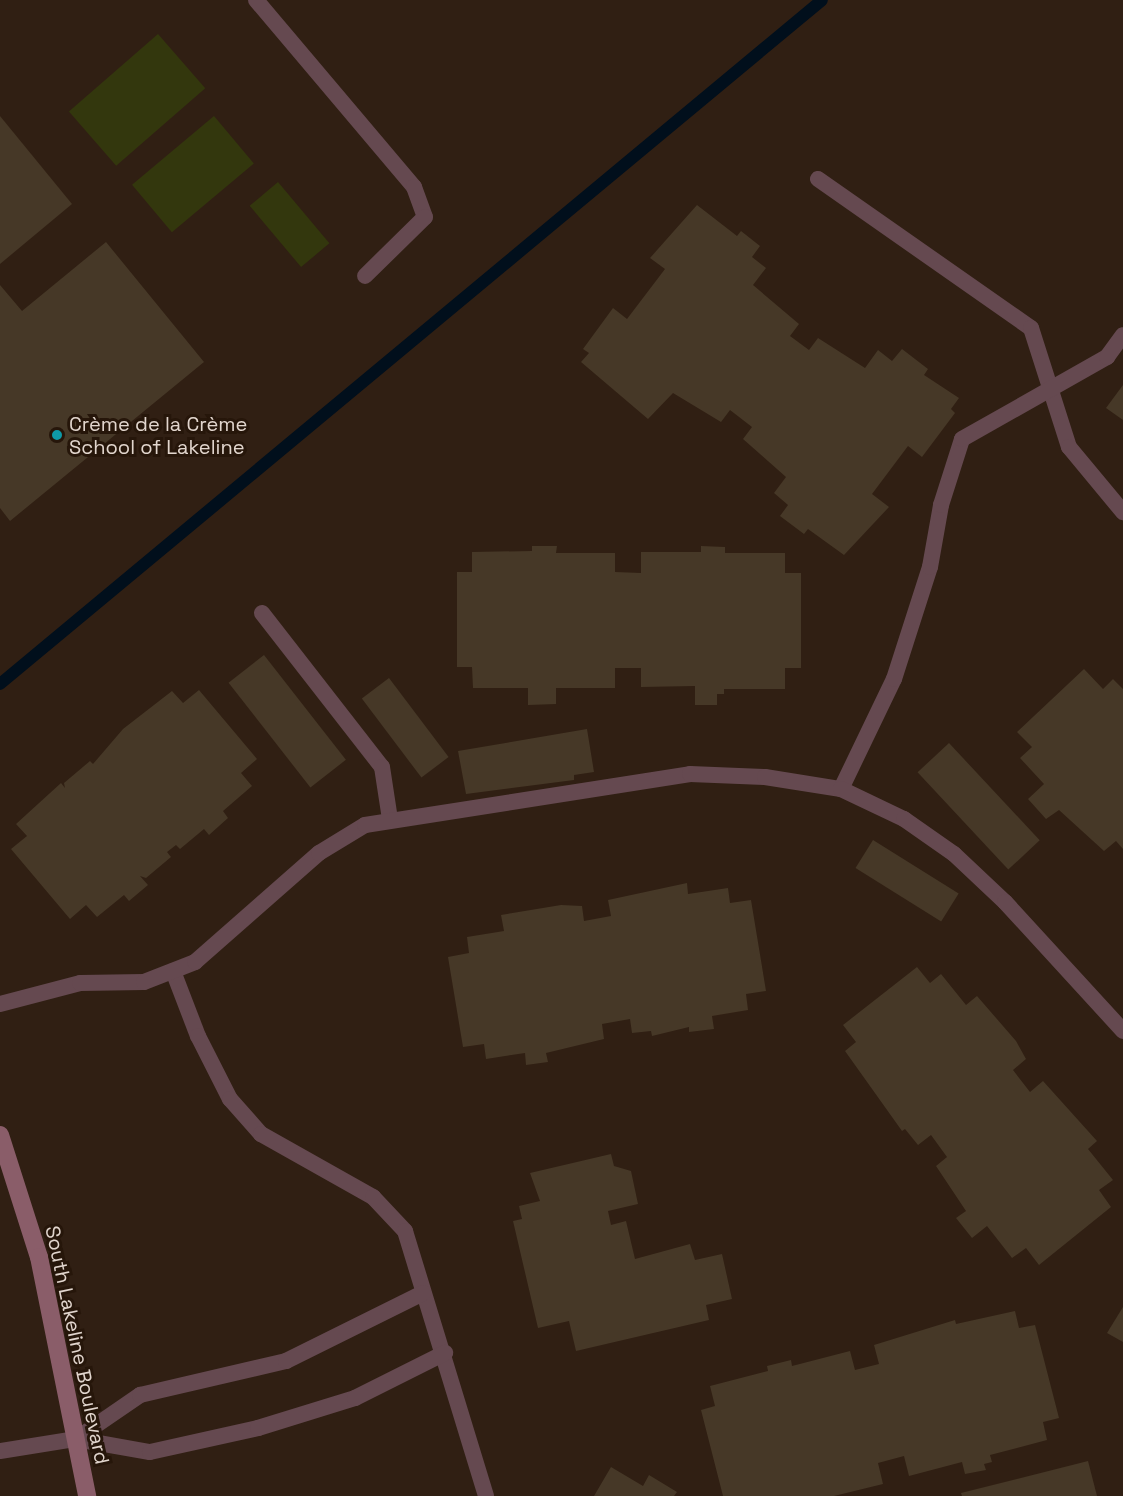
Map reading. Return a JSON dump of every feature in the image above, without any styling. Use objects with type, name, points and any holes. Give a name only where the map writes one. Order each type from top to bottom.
[{"type":"main road","name":"South Lakeline Boulevard","points":[[0,1135],[39,1257],[87,1496]]},
{"type":"lane","points":[[256,0],[414,187],[425,217],[365,276]]},
{"type":"lane","points":[[818,179],[1031,328],[1053,388],[1069,447],[1123,512]]},
{"type":"lane","points":[[841,789],[894,679],[930,567],[941,505],[962,439],[1107,357],[1123,335]]},
{"type":"lane","points":[[262,614],[382,767],[390,819]]},
{"type":"lane","points":[[0,1004],[80,983],[144,982],[173,971],[212,948],[319,853],[365,825],[390,819],[690,774],[765,777],[841,789],[904,819],[954,854],[1123,1031]]},
{"type":"lane","points":[[173,971],[198,1036],[230,1099],[261,1134],[373,1197],[405,1232],[423,1293],[445,1353],[486,1496]]},
{"type":"lane","points":[[76,1439],[140,1395],[286,1361],[423,1293]]},
{"type":"lane","points":[[0,1451],[76,1439],[150,1452],[258,1428],[355,1398],[445,1353]]},
{"type":"green space","points":[[158,34],[205,88],[116,166],[69,111]]},
{"type":"green space","points":[[214,116],[254,163],[172,232],[132,185]]},
{"type":"green space","points":[[278,182],[329,243],[301,267],[250,206]]},
{"type":"building","points":[[0,116],[72,204],[0,264]]},
{"type":"building","points":[[697,205],[737,236],[741,231],[760,246],[752,257],[766,268],[753,285],[799,324],[790,336],[809,350],[818,338],[865,368],[878,350],[892,361],[902,349],[928,369],[924,375],[959,398],[951,409],[955,413],[922,457],[908,446],[872,494],[889,507],[844,555],[808,529],[804,534],[780,516],[788,505],[774,493],[786,477],[743,439],[752,427],[730,410],[721,422],[673,393],[648,419],[581,362],[589,353],[583,349],[613,308],[627,319],[665,269],[650,258]]},
{"type":"building","name":"Crème de la Crème School of Lakeline","points":[[106,242],[204,362],[10,521],[0,508],[0,285],[22,311]]},
{"type":"building","points":[[1123,385],[1123,420],[1106,408]]},
{"type":"building","points":[[532,546],[557,546],[556,553],[615,553],[615,572],[641,573],[641,552],[701,552],[701,546],[725,547],[725,553],[785,553],[785,573],[801,573],[801,668],[785,668],[785,689],[724,689],[724,694],[717,694],[717,705],[695,705],[695,686],[641,687],[641,668],[615,668],[615,688],[556,688],[556,704],[528,705],[528,688],[473,688],[472,667],[457,667],[457,572],[472,572],[472,552],[532,551]]},
{"type":"building","points":[[264,655],[346,760],[310,788],[229,683]]},
{"type":"building","points":[[1084,669],[1103,689],[1113,679],[1123,689],[1123,849],[1116,841],[1104,851],[1059,810],[1046,819],[1028,799],[1044,784],[1020,758],[1032,747],[1017,732]]},
{"type":"building","points":[[389,678],[449,757],[421,778],[362,698]]},
{"type":"building","points":[[199,690],[257,759],[241,773],[252,786],[223,811],[228,818],[209,835],[204,829],[180,849],[176,845],[167,852],[171,857],[146,878],[140,876],[148,885],[129,901],[124,895],[97,917],[86,905],[70,919],[11,849],[27,836],[16,824],[61,783],[65,788],[64,783],[90,761],[93,764],[123,729],[172,691],[183,703]]},
{"type":"building","points":[[587,729],[594,772],[574,775],[574,780],[466,794],[458,751]]},
{"type":"building","points":[[949,743],[1040,840],[1008,870],[918,772]]},
{"type":"building","points":[[873,840],[959,894],[941,922],[856,868]]},
{"type":"building","points":[[687,883],[688,894],[728,888],[730,903],[751,900],[766,991],[746,994],[748,1010],[712,1016],[714,1029],[689,1032],[689,1027],[652,1036],[651,1031],[632,1033],[630,1019],[602,1024],[604,1039],[546,1053],[548,1062],[526,1065],[525,1053],[486,1059],[484,1044],[463,1047],[448,957],[469,953],[467,937],[504,931],[501,915],[561,905],[582,906],[584,921],[611,916],[608,900]]},
{"type":"building","points":[[917,967],[930,983],[941,974],[966,1005],[977,996],[1016,1041],[1026,1059],[1013,1070],[1030,1092],[1043,1081],[1097,1141],[1088,1149],[1113,1180],[1099,1190],[1111,1207],[1039,1265],[1026,1248],[1012,1258],[987,1226],[972,1238],[956,1218],[966,1211],[936,1166],[947,1157],[931,1135],[918,1145],[905,1129],[902,1131],[845,1051],[856,1042],[843,1025]]},
{"type":"building","points":[[611,1154],[614,1166],[631,1171],[638,1204],[608,1211],[611,1225],[626,1221],[635,1259],[690,1244],[695,1260],[722,1254],[732,1299],[706,1305],[709,1320],[576,1351],[569,1321],[538,1328],[513,1221],[522,1219],[519,1206],[540,1201],[530,1173]]},
{"type":"building","points":[[1123,1307],[1123,1342],[1107,1333]]},
{"type":"building","points":[[1015,1311],[1019,1328],[1035,1325],[1059,1418],[1043,1422],[1047,1440],[990,1455],[992,1462],[984,1464],[986,1470],[965,1474],[962,1462],[909,1476],[904,1456],[878,1463],[883,1484],[834,1496],[723,1496],[701,1410],[715,1406],[710,1386],[768,1371],[767,1366],[791,1360],[792,1366],[850,1351],[855,1370],[879,1364],[874,1345],[955,1320],[956,1324]]},
{"type":"building","points":[[1088,1461],[1097,1496],[962,1496],[961,1493]]},
{"type":"building","points":[[611,1467],[643,1486],[649,1475],[677,1492],[674,1496],[594,1496]]},
{"type":"waterway","points":[[0,684],[822,0]]},
{"type":"place","name":"Crème de la Crème School of Lakeline","points":[[57,435]]}]
